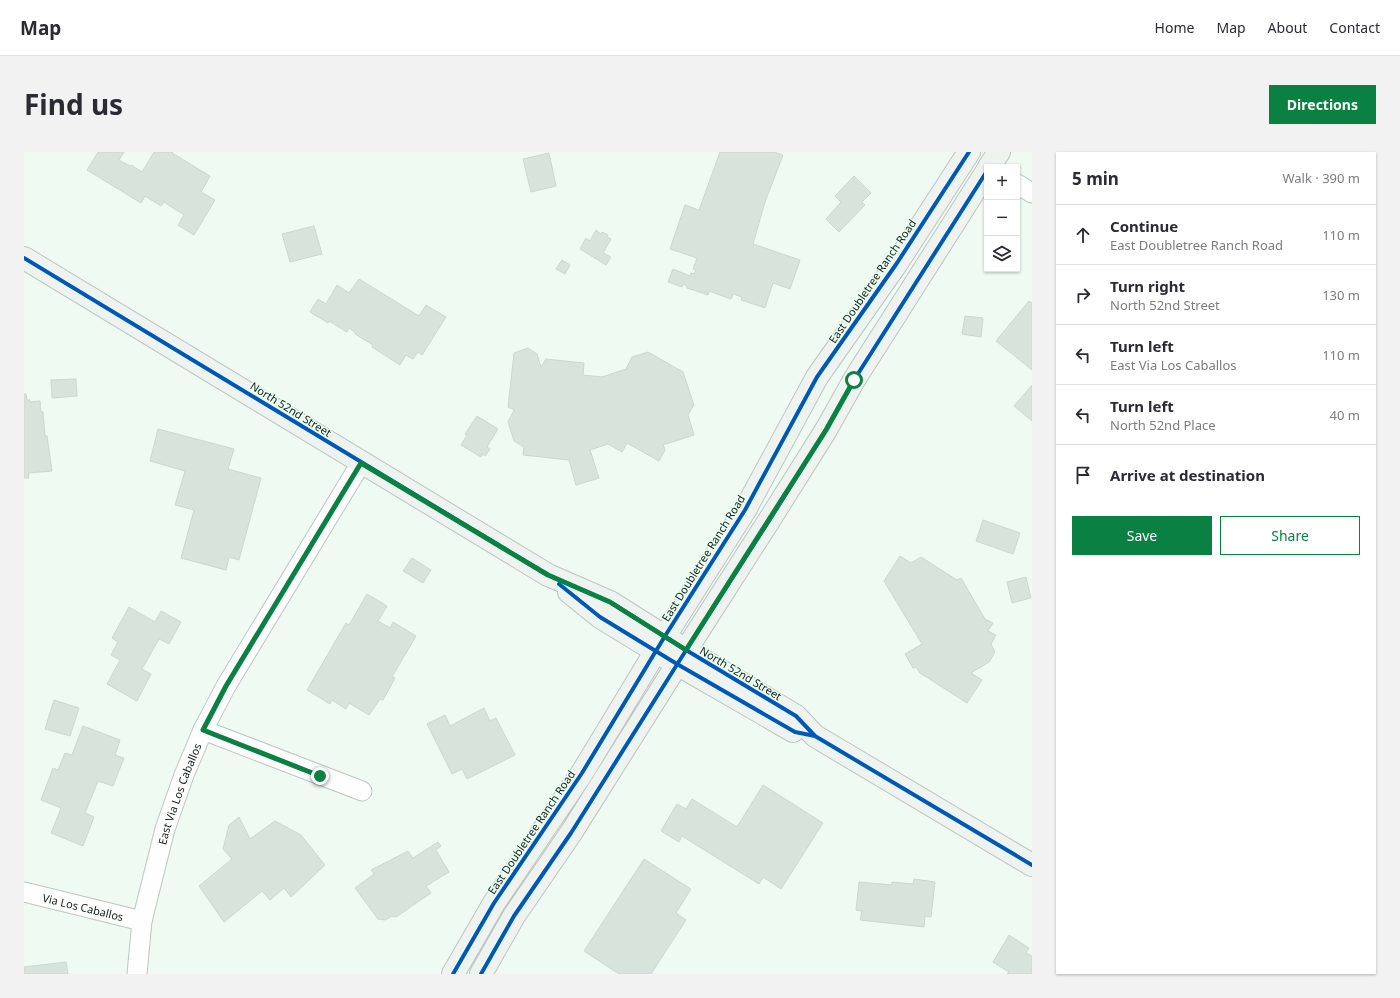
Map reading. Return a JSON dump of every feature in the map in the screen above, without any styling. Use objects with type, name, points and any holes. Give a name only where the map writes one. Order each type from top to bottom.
[{"type":"main road","points":[[990,164],[999,152]]},
{"type":"main road","name":"East Doubletree Ranch Road","points":[[453,974],[494,902],[582,773],[745,510],[817,377],[897,263],[966,153]]},
{"type":"main road","points":[[481,974],[514,916],[571,833],[818,442],[854,380],[984,176]]},
{"type":"main road","name":"North 52nd Street","points":[[24,258],[548,575],[610,602],[661,644],[794,732],[815,736],[1032,865]]},
{"type":"main road","points":[[792,425],[818,442]]},
{"type":"main road","points":[[494,902],[514,916]]},
{"type":"street","points":[[966,153],[984,164]]},
{"type":"street","points":[[1020,186],[1032,193]]},
{"type":"street","name":"East Via Los Caballos","points":[[137,974],[142,922],[165,829],[184,775],[203,730],[226,686],[361,463]]},
{"type":"street","points":[[203,730],[362,791]]},
{"type":"street","name":"Via Los Caballos","points":[[24,892],[142,922]]},
{"type":"building","points":[[98,152],[124,152],[119,160],[142,172],[154,152],[173,152],[172,153],[210,176],[201,192],[215,200],[194,235],[178,225],[184,215],[164,202],[161,206],[145,196],[141,203],[87,170]]},
{"type":"building","points":[[720,152],[774,152],[783,155],[765,202],[753,244],[800,260],[790,289],[773,283],[765,308],[741,300],[742,297],[733,294],[731,299],[709,291],[708,295],[687,288],[687,286],[683,284],[682,287],[668,282],[673,269],[690,276],[691,273],[694,274],[696,270],[693,269],[697,258],[670,249],[685,205],[699,210]]},
{"type":"building","points":[[549,153],[556,186],[531,192],[523,159]]},
{"type":"building","points":[[854,176],[871,193],[862,202],[865,205],[839,232],[826,219],[841,202],[835,196]]},
{"type":"building","points":[[314,226],[322,254],[290,262],[282,234]]},
{"type":"building","points":[[596,230],[601,234],[602,232],[608,235],[607,237],[611,239],[603,253],[611,257],[606,265],[580,249],[586,238],[590,241]]},
{"type":"building","points":[[562,260],[570,265],[565,274],[556,269]]},
{"type":"building","points":[[359,279],[419,316],[426,305],[446,317],[422,355],[418,352],[413,359],[406,355],[400,365],[372,347],[373,345],[355,334],[355,332],[349,328],[347,332],[310,312],[318,299],[326,304],[337,285],[349,293]]},
{"type":"building","points":[[1029,301],[1032,303],[1032,370],[996,341]]},
{"type":"building","points":[[965,316],[983,318],[981,337],[962,334]]},
{"type":"building","points":[[528,348],[537,354],[541,367],[546,359],[584,363],[583,375],[602,377],[626,369],[632,357],[648,352],[683,372],[694,405],[688,415],[694,435],[663,444],[665,450],[659,461],[627,443],[622,452],[608,444],[590,450],[599,478],[576,485],[569,460],[523,455],[524,447],[514,441],[508,422],[514,410],[508,407],[514,353]]},
{"type":"building","points":[[76,379],[77,396],[52,398],[51,380]]},
{"type":"building","points":[[1032,385],[1032,421],[1014,406]]},
{"type":"building","points":[[24,394],[26,394],[27,400],[30,400],[30,402],[40,401],[52,471],[28,473],[29,478],[24,478]]},
{"type":"building","points":[[477,416],[498,429],[487,447],[490,449],[485,456],[482,454],[481,457],[461,445],[467,435],[465,434]]},
{"type":"building","points":[[158,429],[234,449],[228,469],[261,478],[239,560],[229,557],[226,570],[181,558],[194,510],[175,505],[185,471],[150,461]]},
{"type":"building","points":[[983,520],[1020,533],[1013,554],[976,541]]},
{"type":"building","points":[[900,556],[911,563],[921,557],[957,580],[961,578],[985,619],[993,623],[988,631],[996,635],[991,644],[995,652],[989,662],[971,673],[982,680],[967,703],[920,673],[916,667],[913,668],[905,654],[922,644],[884,581]]},
{"type":"building","points":[[412,558],[431,570],[423,583],[403,571]]},
{"type":"building","points":[[1026,577],[1031,598],[1012,603],[1007,582]]},
{"type":"building","points":[[367,594],[387,606],[378,621],[390,628],[393,622],[416,636],[392,677],[395,678],[383,700],[380,699],[369,715],[349,703],[346,709],[332,700],[330,704],[307,690],[346,623],[349,625]]},
{"type":"building","points":[[129,607],[155,622],[161,611],[181,622],[169,644],[159,639],[142,669],[151,674],[137,701],[107,684],[120,660],[111,655],[118,642],[112,638]]},
{"type":"building","points":[[54,700],[79,708],[70,736],[45,729]]},
{"type":"building","points":[[484,708],[490,721],[496,718],[515,755],[467,779],[462,769],[452,774],[427,724],[445,715],[450,726]]},
{"type":"building","points":[[83,726],[120,740],[115,755],[124,758],[113,786],[98,781],[85,813],[94,817],[83,846],[51,833],[61,808],[41,800],[53,768],[58,770],[65,753],[72,755]]},
{"type":"building","points":[[763,785],[823,823],[781,889],[763,877],[759,884],[682,836],[679,842],[661,831],[677,804],[686,809],[692,799],[737,827]]},
{"type":"building","points":[[239,817],[250,839],[275,821],[301,835],[325,865],[291,897],[284,888],[270,900],[262,891],[224,922],[199,886],[232,859],[223,849],[229,825]]},
{"type":"building","points":[[438,842],[441,846],[436,850],[449,872],[426,886],[431,893],[396,917],[392,916],[385,920],[378,919],[355,888],[374,874],[371,870],[408,851],[413,858]]},
{"type":"building","points":[[644,859],[691,889],[676,913],[686,920],[651,974],[619,974],[584,951]]},
{"type":"building","points":[[914,879],[935,882],[931,917],[925,916],[924,927],[860,920],[862,911],[856,910],[859,882],[892,885],[892,882],[913,884]]},
{"type":"building","points":[[1009,935],[1029,948],[1026,953],[1032,956],[1032,974],[1007,974],[1009,972],[993,962]]},
{"type":"building","points":[[66,962],[68,974],[24,974],[24,967]]},
{"type":"cycle path","points":[[453,974],[494,903],[582,773],[665,636],[745,510],[817,377],[897,263],[969,152]]},
{"type":"cycle path","points":[[481,974],[514,916],[571,833],[826,430],[854,380],[984,176]]},
{"type":"cycle path","points":[[24,258],[548,575],[610,602],[686,650],[796,716],[815,736],[1032,865]]},
{"type":"cycle path","points":[[559,584],[600,617],[677,664],[795,732],[815,736]]},
{"type":"route","points":[[320,776],[203,730],[226,686],[361,463],[548,575],[610,602],[686,650],[826,430],[854,380]]}]
